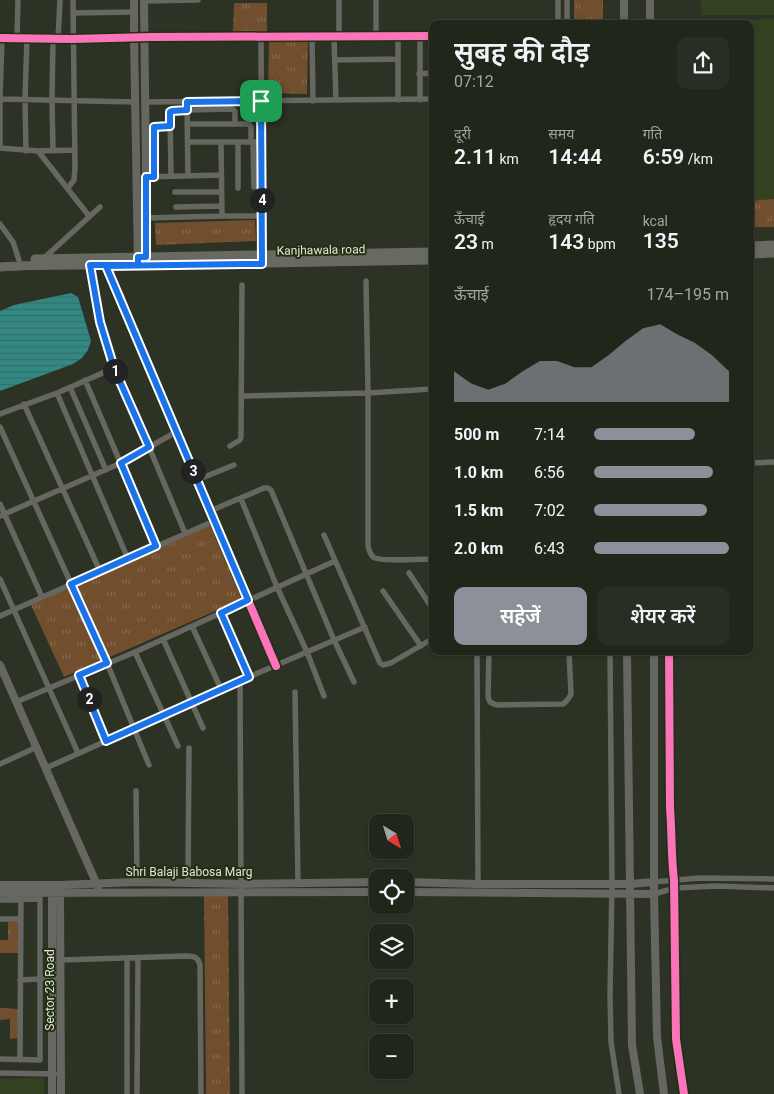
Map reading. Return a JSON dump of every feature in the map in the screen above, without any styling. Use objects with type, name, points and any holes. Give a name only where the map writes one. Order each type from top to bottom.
[{"type":"main road","points":[[754,246],[774,245]]},
{"type":"main road","name":"Kanjhawala road","points":[[262,259],[429,252]]},
{"type":"main road","points":[[754,254],[774,253]]},
{"type":"main road","name":"Kanjhawala road","points":[[0,261],[43,259],[142,261],[262,259],[429,260]]},
{"type":"main road","name":"Kanjhawala road","points":[[0,267],[31,265],[106,266],[142,261]]},
{"type":"street","points":[[17,38],[18,0]]},
{"type":"street","points":[[53,151],[52,100],[55,39],[60,0]]},
{"type":"street","points":[[68,188],[72,184],[75,175],[73,0]]},
{"type":"street","points":[[134,0],[135,102],[142,261]]},
{"type":"street","points":[[142,261],[146,218],[144,1],[198,0]]},
{"type":"street","points":[[336,100],[335,60],[339,0]]},
{"type":"street","points":[[376,0],[376,37]]},
{"type":"street","points":[[558,0],[558,20]]},
{"type":"street","points":[[567,0],[567,20]]},
{"type":"street","points":[[624,0],[624,20]]},
{"type":"street","points":[[650,0],[650,20]]},
{"type":"street","points":[[73,13],[134,12]]},
{"type":"street","points":[[75,150],[38,151],[0,148],[1,38],[429,36]]},
{"type":"street","points":[[261,37],[262,259]]},
{"type":"street","points":[[312,37],[313,100]]},
{"type":"street","points":[[398,37],[398,100]]},
{"type":"street","points":[[420,37],[420,100]]},
{"type":"street","points":[[26,150],[27,38]]},
{"type":"street","points":[[335,60],[398,58]]},
{"type":"street","points":[[419,74],[429,73]]},
{"type":"street","points":[[0,99],[135,102]]},
{"type":"street","points":[[146,102],[429,99]]},
{"type":"street","points":[[187,102],[188,176]]},
{"type":"street","points":[[172,176],[171,112],[234,110],[235,124]]},
{"type":"street","points":[[187,124],[249,124],[252,142],[254,187]]},
{"type":"street","points":[[154,177],[153,128],[170,126]]},
{"type":"street","points":[[188,142],[262,142]]},
{"type":"street","points":[[220,142],[222,216]]},
{"type":"street","points":[[238,142],[238,188]]},
{"type":"street","points":[[38,151],[89,216]]},
{"type":"street","points":[[146,177],[221,175]]},
{"type":"street","points":[[176,192],[222,192]]},
{"type":"street","points":[[176,207],[222,206]]},
{"type":"street","points":[[43,259],[100,207]]},
{"type":"street","points":[[146,218],[262,216]]},
{"type":"street","points":[[0,224],[13,242],[18,260]]},
{"type":"street","points":[[90,265],[100,322],[114,368],[185,534]]},
{"type":"street","points":[[106,266],[276,666]]},
{"type":"street","points":[[366,281],[369,551],[373,557],[386,560],[429,559]]},
{"type":"street","points":[[230,446],[241,438],[242,285]]},
{"type":"street","points":[[0,414],[57,393],[114,368]]},
{"type":"street","points":[[86,380],[156,546]]},
{"type":"street","points":[[70,387],[106,470]]},
{"type":"street","points":[[242,396],[429,390]]},
{"type":"street","points":[[57,393],[128,559]]},
{"type":"street","points":[[24,404],[100,571]]},
{"type":"street","points":[[0,427],[107,663],[149,765]]},
{"type":"street","points":[[2,515],[121,463],[176,432]]},
{"type":"street","points":[[754,463],[774,462]]},
{"type":"street","points":[[197,480],[234,465]]},
{"type":"street","points":[[210,511],[264,488],[271,490],[334,640],[354,682]]},
{"type":"street","points":[[241,499],[324,696]]},
{"type":"street","points":[[0,504],[2,515],[42,597]]},
{"type":"street","points":[[0,616],[214,521]]},
{"type":"street","points":[[324,535],[365,627],[377,659],[385,665],[429,641]]},
{"type":"street","points":[[16,702],[135,652],[336,561]]},
{"type":"street","points":[[409,573],[429,603]]},
{"type":"street","points":[[0,579],[78,753]]},
{"type":"street","points":[[383,591],[421,646]]},
{"type":"street","points":[[221,613],[249,677]]},
{"type":"street","points":[[192,626],[221,689]]},
{"type":"street","points":[[46,768],[221,689],[365,627]]},
{"type":"street","points":[[163,639],[203,728]]},
{"type":"street","points":[[135,652],[178,746]]},
{"type":"street","points":[[477,655],[478,884]]},
{"type":"street","points":[[489,655],[488,700],[492,704],[507,705],[563,704],[566,702],[571,694],[569,655]]},
{"type":"street","points":[[610,655],[612,884],[610,994],[611,1033],[619,1094]]},
{"type":"street","points":[[627,655],[632,1045],[640,1094]]},
{"type":"street","points":[[654,655],[654,894],[657,1037],[664,1094]]},
{"type":"street","points":[[669,655],[670,808],[674,880],[676,1039],[684,1094]]},
{"type":"street","points":[[0,665],[102,893]]},
{"type":"street","points":[[79,675],[106,741]]},
{"type":"street","points":[[240,681],[242,1094]]},
{"type":"street","points":[[295,692],[298,883]]},
{"type":"street","points":[[0,764],[37,747]]},
{"type":"street","points":[[188,883],[189,748]]},
{"type":"street","points":[[136,791],[137,882]]},
{"type":"street","points":[[414,882],[630,884],[698,878],[774,879]]},
{"type":"street","name":"Shri Balaji Babosa Marg","points":[[0,893],[56,889],[96,883],[137,882],[188,883],[242,888],[369,892]]},
{"type":"street","name":"Shri Balaji Babosa Marg","points":[[0,885],[102,893],[242,888],[298,883],[369,882]]},
{"type":"street","points":[[414,892],[654,894],[674,888],[716,886],[774,888]]},
{"type":"street","name":"Sector 23 Road","points":[[56,889],[61,960],[61,1094]]},
{"type":"street","name":"Sector 23 Road","points":[[52,1094],[52,978],[56,889]]},
{"type":"street","points":[[20,1060],[21,899]]},
{"type":"street","points":[[0,900],[40,899],[40,1060],[0,1059]]},
{"type":"street","points":[[0,919],[21,920]]},
{"type":"street","points":[[61,960],[193,956],[199,960],[201,1094]]},
{"type":"street","points":[[137,1094],[138,958]]},
{"type":"street","points":[[127,959],[127,1094]]},
{"type":"street","points":[[20,980],[61,978]]},
{"type":"street","points":[[127,1038],[138,1037]]},
{"type":"street","points":[[0,1073],[61,1074]]},
{"type":"shaded area","points":[[701,0],[774,0],[774,15],[701,15]]},
{"type":"shaded area","points":[[774,19],[774,227],[754,227],[754,20],[726,20]]},
{"type":"shaded area","points":[[44,1078],[44,1094],[0,1094],[0,1079]]},
{"type":"green space","points":[[574,0],[603,0],[603,20],[574,20]]},
{"type":"green space","points":[[234,3],[267,3],[267,32],[233,32]]},
{"type":"green space","points":[[269,42],[308,42],[307,94],[268,93]]},
{"type":"green space","points":[[754,89],[755,195],[754,195]]},
{"type":"green space","points":[[774,199],[774,227],[754,227],[754,201]]},
{"type":"green space","points":[[255,220],[256,241],[156,245],[155,223]]},
{"type":"green space","points":[[213,524],[245,598],[64,677],[31,605]]},
{"type":"green space","points":[[228,895],[230,1094],[206,1094],[204,896]]},
{"type":"green space","points":[[8,922],[19,922],[19,953],[0,953],[0,940],[8,940]]},
{"type":"green space","points":[[0,1008],[19,1009],[20,1038],[10,1039],[10,1019],[0,1020]]},
{"type":"water","points":[[71,293],[78,297],[91,341],[88,350],[82,358],[73,364],[0,391],[0,311],[14,305]]},
{"type":"cycle path","points":[[0,38],[429,36]]},
{"type":"cycle path","points":[[106,266],[276,666]]},
{"type":"cycle path","points":[[669,655],[670,808],[674,880],[676,1039],[684,1094]]},
{"type":"route","points":[[261,101],[262,264],[106,266],[248,600],[221,613],[249,677],[106,741],[79,675],[107,663],[71,584],[156,546],[121,463],[149,447],[114,368],[100,322],[90,265],[138,265],[138,257],[146,257],[146,177],[154,177],[154,127],[170,126],[170,112],[187,110],[187,102],[261,101]]}]
